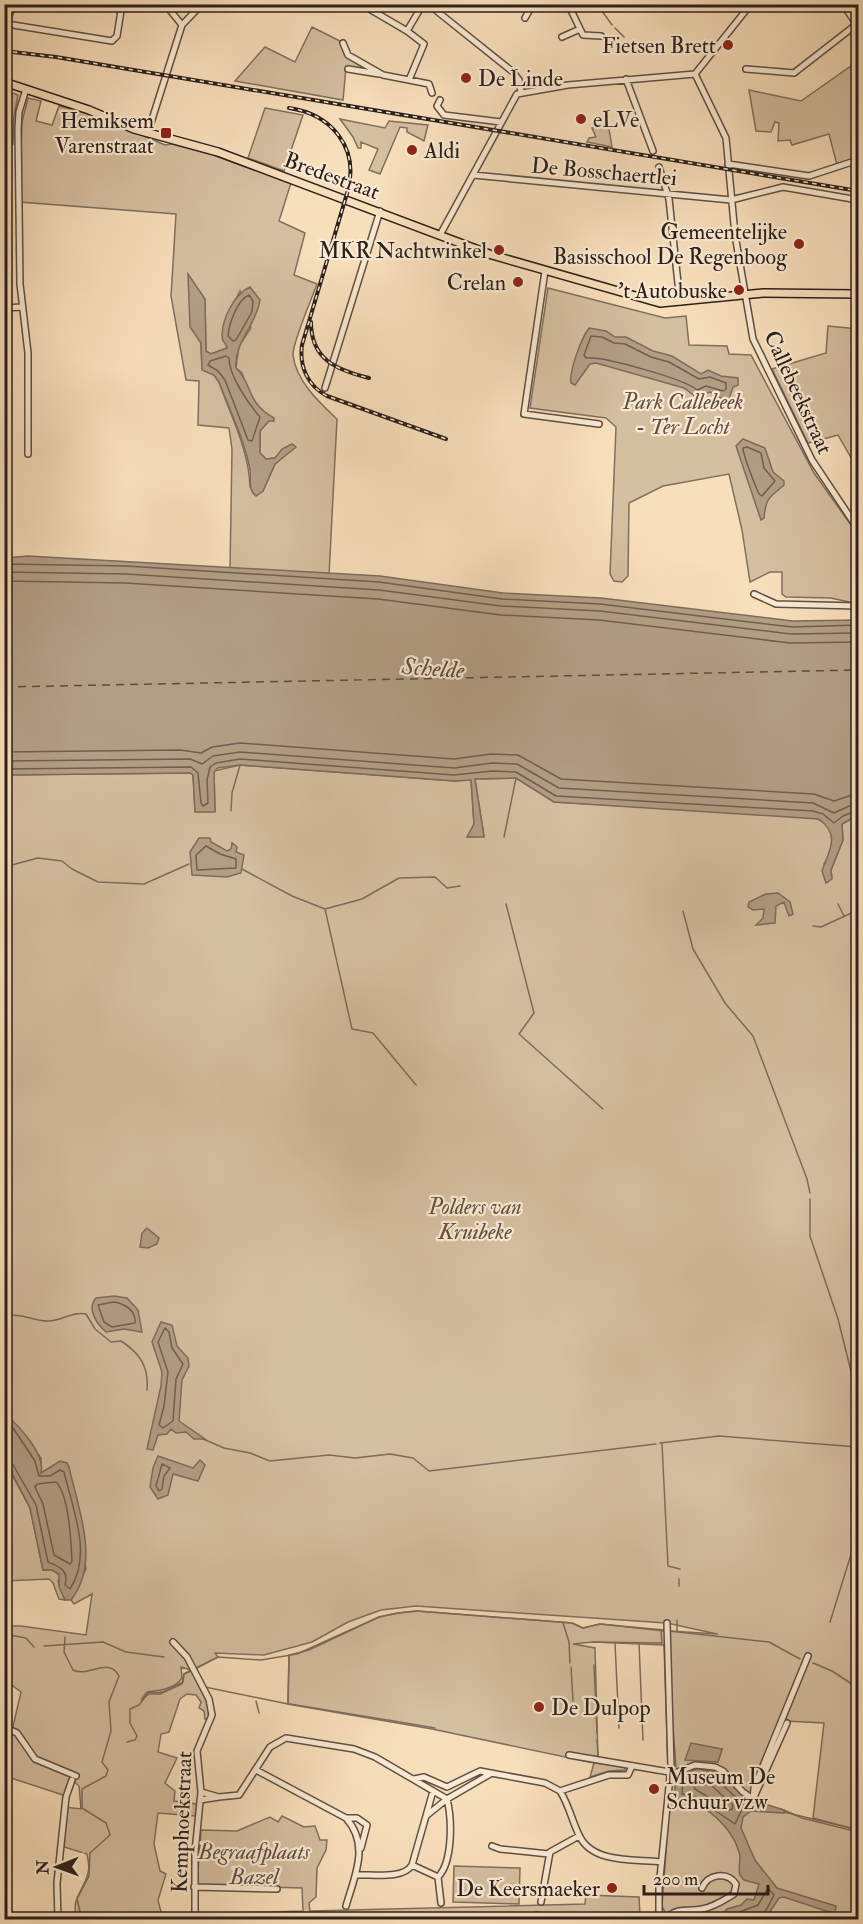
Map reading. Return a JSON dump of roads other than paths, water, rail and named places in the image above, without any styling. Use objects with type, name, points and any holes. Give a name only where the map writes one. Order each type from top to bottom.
[{"type":"main road","name":"Bredestraat","points":[[4,82],[212,150],[440,235],[545,271],[660,303],[744,294],[858,294]]},
{"type":"main road","name":"Bredestraat","points":[[89,110],[139,130],[212,150]]},
{"type":"street","points":[[4,31],[13,4]]},
{"type":"street","points":[[7,24],[112,41],[117,36],[122,4]]},
{"type":"street","points":[[165,4],[182,25]]},
{"type":"street","points":[[149,129],[182,25],[201,4]]},
{"type":"street","points":[[361,4],[408,31],[424,44],[409,80]]},
{"type":"street","points":[[408,31],[423,4]]},
{"type":"street","points":[[428,4],[518,76],[521,92]]},
{"type":"street","points":[[525,18],[533,4]]},
{"type":"street","points":[[568,4],[583,36],[601,36]]},
{"type":"street","points":[[440,235],[514,98],[521,92],[626,79],[695,74],[750,4]]},
{"type":"street","points":[[746,69],[794,73],[858,26],[843,4]]},
{"type":"street","points":[[562,37],[580,29]]},
{"type":"street","points":[[343,44],[348,55],[383,75]]},
{"type":"street","points":[[348,69],[429,84],[432,93]]},
{"type":"street","name":"Callebeekstraat","points":[[695,74],[726,138],[731,200],[744,294],[753,339],[818,472],[858,528]]},
{"type":"street","points":[[626,79],[653,151]]},
{"type":"street","points":[[26,89],[19,112],[18,129],[22,307],[27,353],[28,454]]},
{"type":"street","points":[[440,100],[437,106],[444,115],[501,122]]},
{"type":"street","points":[[728,164],[809,176],[858,160]]},
{"type":"street","points":[[659,167],[668,194],[680,302]]},
{"type":"street","name":"De Bosschaertlei","points":[[473,175],[731,200],[783,187],[858,200]]},
{"type":"street","points":[[325,388],[380,212]]},
{"type":"street","points":[[545,271],[524,414],[599,424]]},
{"type":"street","points":[[4,308],[22,307]]},
{"type":"street","points":[[754,594],[776,604],[858,606]]},
{"type":"street","points":[[667,1623],[670,1773],[661,1862],[659,1911],[666,1919],[679,1910],[714,1906],[734,1894],[736,1884],[729,1877],[717,1875],[706,1880],[702,1888]]},
{"type":"street","name":"Kemphoekstraat","points":[[173,1642],[186,1654],[206,1693],[212,1715],[197,1751],[201,1792],[195,1920]]},
{"type":"street","points":[[753,1799],[754,1788],[808,1656]]},
{"type":"street","points":[[753,1799],[763,1782],[787,1723]]},
{"type":"street","points":[[4,1727],[17,1733],[34,1759],[74,1778],[66,1797],[57,1883],[57,1920]]},
{"type":"street","points":[[200,1800],[239,1795],[273,1743],[286,1738],[354,1749],[375,1757],[447,1799],[450,1811],[446,1865],[438,1878],[441,1903]]},
{"type":"street","points":[[569,1755],[670,1773],[695,1766],[715,1767],[723,1771],[742,1792],[753,1799]]},
{"type":"street","points":[[561,1791],[609,1774],[628,1775],[632,1766]]},
{"type":"street","points":[[256,1770],[346,1818],[357,1818],[367,1825],[356,1875],[346,1906]]},
{"type":"street","points":[[414,1779],[424,1777],[447,1787],[480,1771],[545,1783],[561,1791],[579,1836],[595,1853],[661,1862]]},
{"type":"street","points":[[426,1816],[447,1799],[490,1774]]},
{"type":"street","points":[[356,1875],[401,1874],[409,1870],[433,1791]]},
{"type":"street","points":[[201,1792],[219,1797]]},
{"type":"street","points":[[346,1818],[358,1837],[361,1850]]},
{"type":"street","points":[[541,1902],[549,1854],[579,1836]]},
{"type":"street","points":[[492,1846],[500,1849],[549,1854]]},
{"type":"street","points":[[412,1865],[438,1878]]},
{"type":"street","points":[[195,1887],[277,1889]]},
{"type":"water","points":[[188,274],[205,299],[206,351],[211,354],[227,348],[222,338],[224,322],[239,295],[250,287],[260,300],[255,317],[241,342],[236,368],[258,406],[274,418],[274,421],[269,421],[260,431],[260,453],[266,459],[275,458],[282,449],[292,444],[296,447],[275,464],[263,491],[256,496],[251,488],[245,448],[219,382],[214,375],[202,370],[201,343],[190,327]]},
{"type":"water","points":[[589,328],[606,331],[615,337],[626,337],[653,351],[672,356],[701,374],[708,370],[721,376],[738,378],[738,385],[733,387],[728,402],[710,392],[696,397],[684,388],[596,363],[590,364],[575,385],[571,383],[574,363]]},
{"type":"water","points":[[743,439],[765,448],[773,472],[784,481],[784,485],[768,501],[764,518],[761,520],[736,446]]},
{"type":"water","name":"Schelde","points":[[28,556],[380,576],[503,593],[601,598],[793,621],[858,620],[858,815],[842,824],[843,840],[831,870],[832,879],[826,883],[822,871],[830,850],[831,837],[826,825],[819,819],[554,802],[516,778],[475,779],[484,837],[467,837],[474,824],[471,780],[455,781],[240,765],[218,768],[214,772],[215,812],[195,812],[193,775],[190,773],[5,775],[5,558]]},
{"type":"water","points":[[199,838],[210,838],[211,842],[227,851],[231,849],[232,843],[237,847],[236,852],[244,855],[241,873],[227,877],[192,875],[190,852]]},
{"type":"water","points":[[778,893],[790,902],[793,914],[789,916],[784,902],[776,906],[775,923],[756,925],[763,918],[764,909],[753,910],[748,907],[749,902],[766,894]]},
{"type":"water","points":[[147,1228],[159,1238],[157,1244],[148,1248],[140,1247],[142,1233]]},
{"type":"water","points":[[114,1296],[127,1298],[138,1310],[142,1332],[124,1329],[106,1332],[99,1325],[92,1311],[93,1302],[96,1298]]},
{"type":"water","points":[[161,1322],[172,1325],[177,1346],[188,1358],[189,1366],[182,1380],[179,1421],[205,1439],[194,1439],[186,1432],[176,1433],[171,1429],[167,1434],[158,1435],[153,1450],[147,1449],[162,1372],[152,1342]]},
{"type":"water","points":[[5,1414],[30,1440],[39,1457],[41,1473],[60,1461],[67,1463],[69,1467],[85,1535],[86,1552],[85,1569],[80,1585],[71,1600],[65,1600],[59,1587],[59,1574],[52,1570],[43,1570],[30,1508],[5,1460]]},
{"type":"water","points":[[158,1456],[193,1468],[200,1460],[205,1465],[198,1481],[173,1474],[168,1495],[158,1499],[150,1487],[153,1468]]},
{"type":"water","points":[[691,1743],[722,1749],[718,1762],[685,1760]]},
{"type":"water","points":[[698,1769],[719,1773],[746,1798],[784,1810],[784,1813],[751,1811],[743,1817],[741,1828],[755,1860],[777,1888],[836,1906],[835,1914],[784,1897],[779,1898],[765,1919],[730,1919],[727,1915],[723,1919],[718,1919],[727,1909],[741,1905],[747,1899],[754,1900],[759,1884],[744,1880],[740,1875],[740,1858],[736,1843],[717,1818],[699,1806],[681,1802],[676,1795],[675,1785],[680,1773]]},
{"type":"waterway","points":[[597,4],[612,25]]},
{"type":"waterway","points":[[615,28],[624,37]]},
{"type":"waterway","points":[[231,811],[232,793],[240,765]]},
{"type":"waterway","points":[[504,837],[516,778]]},
{"type":"waterway","points":[[4,867],[38,858],[62,861],[72,869],[98,882],[144,884],[189,864]]},
{"type":"waterway","points":[[242,869],[292,896],[325,909],[362,899],[399,878],[435,877],[447,888],[460,886]]},
{"type":"waterway","points":[[506,904],[534,1013],[519,1034],[603,1109]]},
{"type":"waterway","points":[[838,904],[844,916]]},
{"type":"waterway","points":[[325,909],[352,1029],[373,1033],[416,1085]]},
{"type":"waterway","points":[[813,926],[821,927],[858,910]]},
{"type":"waterway","points":[[683,911],[693,949],[725,1003],[753,1036],[807,1179],[810,1193]]},
{"type":"waterway","points":[[810,1199],[810,1236],[838,1319],[858,1399]]},
{"type":"waterway","points":[[4,1316],[48,1321],[81,1313],[86,1314],[95,1329],[111,1342],[121,1341],[138,1356],[145,1368],[147,1390]]},
{"type":"waterway","points":[[660,1443],[719,1436],[858,1447]]},
{"type":"waterway","points":[[203,1439],[224,1448],[250,1453],[270,1461],[329,1455],[355,1458],[390,1454],[413,1458],[429,1471],[656,1444]]},
{"type":"waterway","points":[[662,1444],[668,1566],[680,1569]]},
{"type":"waterway","points":[[830,1622],[858,1532]]},
{"type":"waterway","points":[[679,1579],[679,1586]]},
{"type":"waterway","points":[[195,1669],[218,1657],[261,1660],[297,1654],[379,1617],[417,1611],[572,1623],[583,1628],[600,1624],[664,1631]]},
{"type":"waterway","points":[[677,1620],[677,1631]]},
{"type":"waterway","points":[[563,1623],[569,1642],[570,1663]]},
{"type":"waterway","points":[[593,1642],[662,1643],[661,1630]]},
{"type":"waterway","points":[[669,1631],[769,1642],[800,1659]]},
{"type":"waterway","points":[[4,1634],[26,1638],[34,1647]]},
{"type":"waterway","points":[[65,1637],[64,1652],[73,1670],[85,1672],[104,1667],[115,1670],[119,1676],[109,1702],[111,1731],[102,1762],[108,1770],[106,1776],[82,1789],[82,1808],[106,1823],[110,1835],[90,1853],[89,1876],[77,1899],[82,1920]]},
{"type":"waterway","points":[[44,1646],[103,1642],[126,1652],[164,1657]]},
{"type":"waterway","points":[[615,1643],[619,1728]]},
{"type":"waterway","points":[[639,1643],[643,1740]]},
{"type":"waterway","points":[[205,1687],[288,1704],[289,1656]]},
{"type":"waterway","points":[[813,1663],[832,1671],[858,1688]]},
{"type":"waterway","points":[[594,1665],[597,1733]]},
{"type":"waterway","points":[[571,1667],[573,1701]]},
{"type":"waterway","points":[[127,1742],[135,1740],[137,1736],[130,1723],[130,1709],[139,1705],[149,1692],[162,1692],[183,1682],[184,1674],[191,1671]]},
{"type":"waterway","points":[[256,1701],[259,1713]]},
{"type":"waterway","points":[[290,1704],[387,1720]]},
{"type":"waterway","points":[[672,1715],[676,1767]]},
{"type":"waterway","points":[[388,1720],[435,1728]]},
{"type":"waterway","points":[[597,1740],[598,1756]]},
{"type":"waterway","points":[[784,1812],[858,1830]]},
{"type":"railway","points":[[4,51],[56,57],[858,191]]},
{"type":"railway","points":[[289,108],[304,111],[329,125],[345,147],[350,174],[348,190],[302,345],[302,361],[306,375],[315,387],[327,396],[446,439]]},
{"type":"railway","points":[[311,322],[316,346],[328,361],[346,371],[369,378]]},
{"type":"place","name":"Fietsen Brett","points":[[728,45]]},
{"type":"place","name":"De Linde","points":[[466,78]]},
{"type":"place","name":"eLVe","points":[[581,119]]},
{"type":"place","name":"Hemiksem Varenstraat","points":[[166,133]]},
{"type":"place","name":"Aldi","points":[[412,150]]},
{"type":"place","name":"Gemeentelijke Basisschool De Regenboog","points":[[799,244]]},
{"type":"place","name":"MKR Nachtwinkel","points":[[499,250]]},
{"type":"place","name":"Crelan","points":[[518,282]]},
{"type":"place","name":"'t Autobuske","points":[[739,290]]},
{"type":"place","name":"De Dulpop","points":[[539,1707]]},
{"type":"place","name":"Museum De Schuur vzw","points":[[654,1789]]},
{"type":"place","name":"De Keersmaeker","points":[[612,1888]]},
{"type":"park label","name":"Park Callebeek - Ter Locht","points":[[683,414]]},
{"type":"park label","name":"Polders van Kruibeke","points":[[475,1218]]},
{"type":"park label","name":"Begraafplaats Bazel","points":[[254,1864]]}]
